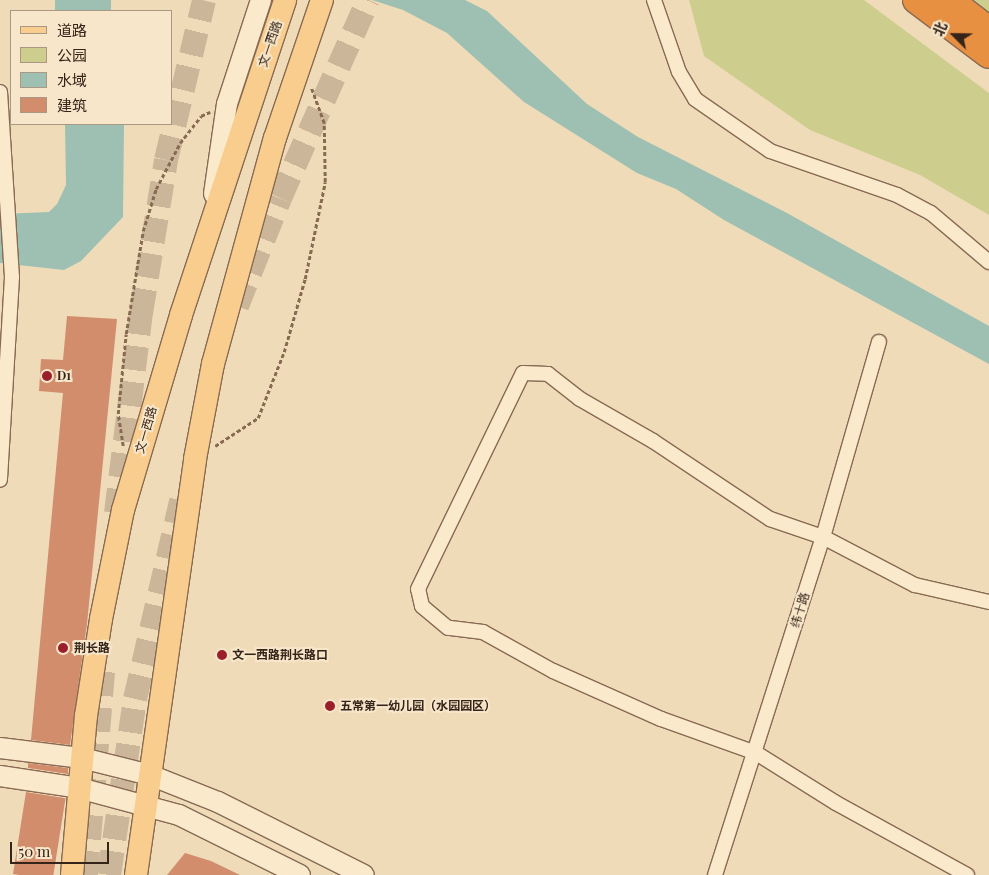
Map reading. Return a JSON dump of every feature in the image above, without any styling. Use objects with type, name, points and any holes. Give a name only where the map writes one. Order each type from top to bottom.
[{"type":"highway","points":[[916,0],[989,55]]},
{"type":"highway","points":[[950,0],[989,30]]},
{"type":"main road","points":[[209,228],[227,104],[261,0]]},
{"type":"main road","name":"文一西路","points":[[72,875],[82,758],[101,618],[123,510],[209,228],[285,0]]},
{"type":"main road","points":[[136,875],[144,804],[150,775],[195,459],[213,364],[234,279],[298,65],[322,0]]},
{"type":"main road","points":[[0,748],[82,758],[150,775],[218,802],[364,875]]},
{"type":"main road","points":[[0,776],[79,788],[144,804],[211,828],[300,875]]},
{"type":"street","points":[[654,0],[679,72],[695,99],[770,151],[897,195],[931,214],[989,262]]},
{"type":"street","points":[[0,92],[2,150],[10,204],[12,278],[0,480]]},
{"type":"street","name":"纬十路","points":[[715,875],[756,753],[823,537],[879,342]]},
{"type":"street","points":[[967,875],[836,802],[756,753],[643,711],[553,671],[483,632],[448,628],[422,606],[418,589],[524,372],[548,374],[580,399],[653,441],[770,519],[823,537],[914,585],[989,602]]},
{"type":"path","points":[[195,459],[258,418],[284,352],[305,279],[325,182],[324,133],[312,88],[298,65]]},
{"type":"path","points":[[124,451],[118,414],[126,334],[143,230],[156,189],[180,143],[201,116],[227,104]]},
{"type":"green space","points":[[689,0],[864,0],[989,93],[989,215],[920,175],[810,130],[704,56]]},
{"type":"green space","points":[[972,0],[989,0],[989,13]]},
{"type":"water","points":[[55,0],[111,0],[111,10],[55,10]]},
{"type":"water","points":[[372,0],[465,0],[487,11],[587,104],[638,137],[787,213],[989,326],[989,364],[724,220],[676,189],[637,173],[524,102],[447,33],[403,10]]},
{"type":"water","points":[[65,125],[124,125],[123,217],[81,261],[64,270],[0,263],[0,214],[49,212],[57,204],[66,185]]},
{"type":"building","name":"荆长路","points":[[67,316],[117,319],[87,624],[70,745],[31,740],[63,393],[39,391],[41,359],[63,360]]},
{"type":"building","points":[[28,763],[68,768],[68,774],[28,768]]},
{"type":"building","points":[[26,792],[66,798],[53,875],[13,874]]},
{"type":"building","points":[[185,853],[211,861],[240,875],[167,875]]},
{"type":"tunnel","points":[[116,513],[141,313],[166,160],[204,0]]},
{"type":"tunnel","points":[[237,306],[280,198],[368,0]]},
{"type":"tunnel","points":[[109,875],[135,699],[182,497]]},
{"type":"tunnel","points":[[86,875],[104,661]]},
{"type":"place","name":"D1","points":[[47,376]]},
{"type":"place","name":"荆长路","points":[[63,648]]},
{"type":"place","name":"文一西路荆长路口","points":[[222,655]]},
{"type":"place","name":"五常第一幼儿园（水园园区）","points":[[330,706]]}]
